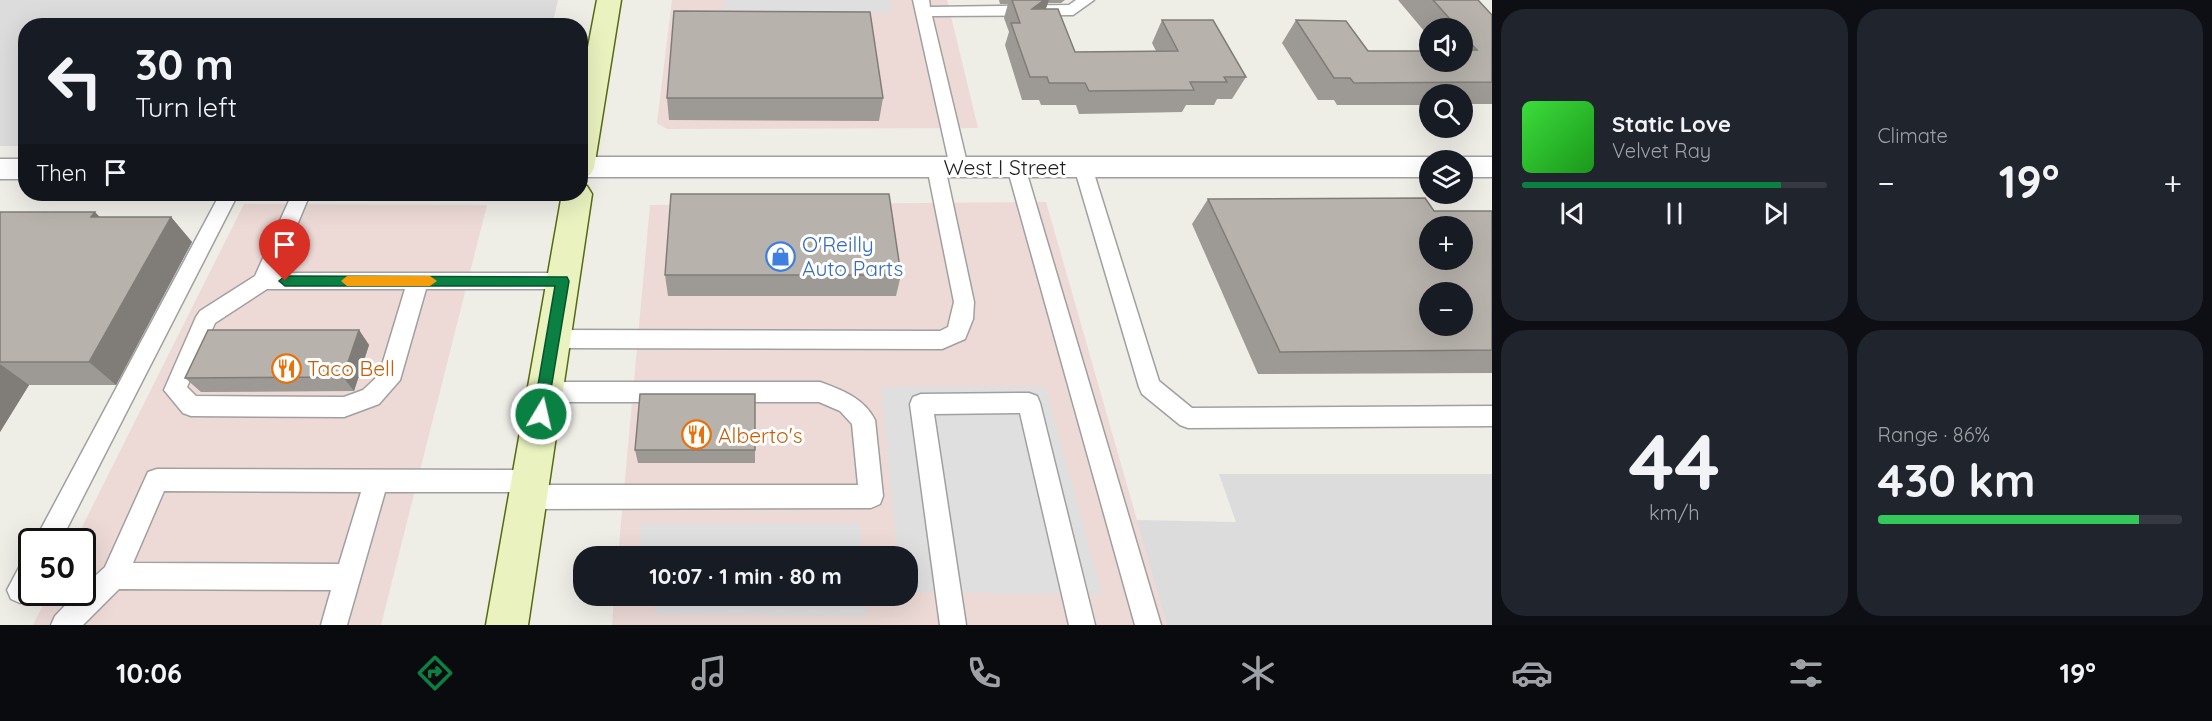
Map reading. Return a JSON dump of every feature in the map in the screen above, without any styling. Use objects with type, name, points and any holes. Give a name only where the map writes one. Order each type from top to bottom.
[{"type":"main road","points":[[588,122],[609,0]]},
{"type":"main road","points":[[507,625],[576,201]]},
{"type":"street","name":"West I Street","points":[[588,168],[1419,167]]},
{"type":"street","points":[[1473,167],[1492,167]]},
{"type":"street","points":[[0,169],[18,169]]},
{"type":"lane","points":[[553,339],[942,340],[957,333],[962,320],[964,302],[947,167],[922,6],[1073,10],[1086,0]]},
{"type":"lane","points":[[1016,167],[1148,625]]},
{"type":"lane","points":[[1083,167],[1150,387],[1188,418],[1492,416]]},
{"type":"lane","points":[[53,528],[225,201]]},
{"type":"lane","points":[[263,281],[298,201]]},
{"type":"lane","points":[[418,281],[389,380],[371,398],[344,407],[191,406],[175,390],[207,317],[263,281],[418,281],[562,281]]},
{"type":"lane","points":[[64,625],[114,576],[157,480],[376,481],[529,489],[871,496],[863,420],[848,404],[820,392],[544,392]]},
{"type":"lane","points":[[952,625],[921,404],[1029,403],[1082,625]]},
{"type":"lane","points":[[334,625],[376,481]]},
{"type":"lane","points":[[114,576],[348,577]]},
{"type":"shaded area","points":[[0,0],[558,0],[554,18],[18,18],[18,146],[0,146]]},
{"type":"shaded area","points":[[672,0],[947,0],[978,128],[667,129],[657,123]]},
{"type":"shaded area","points":[[724,0],[890,0],[892,13],[723,14]]},
{"type":"shaded area","points":[[1046,202],[1167,625],[612,625],[613,606],[918,606],[918,546],[619,546],[650,205]]},
{"type":"shaded area","points":[[244,204],[487,205],[381,625],[33,625],[42,606],[96,606],[96,528],[82,528]]},
{"type":"shaded area","points":[[1045,386],[1102,594],[918,592],[918,546],[897,546],[881,387]]},
{"type":"shaded area","points":[[1219,474],[1492,474],[1492,625],[1167,625],[1135,520],[1236,522]]},
{"type":"shaded area","points":[[641,524],[860,524],[860,546],[640,546]]},
{"type":"shaded area","points":[[654,606],[864,606],[869,616],[657,615]]},
{"type":"building","points":[[1012,0],[1044,0],[1032,9],[1058,9],[1075,52],[1178,51],[1162,20],[1213,20],[1246,77],[1224,77],[1227,82],[1190,82],[1194,90],[1089,91],[1085,83],[1049,83],[1047,77],[1030,77],[1011,23],[1020,23]]},
{"type":"building","points":[[1433,0],[1478,0],[1492,15],[1492,82],[1354,83],[1350,78],[1334,78],[1296,20],[1346,21],[1368,51],[1419,51],[1419,72],[1473,72],[1473,50],[1477,50],[1473,46],[1473,18],[1449,18]]},
{"type":"building","points":[[674,11],[870,12],[883,98],[667,98]]},
{"type":"building","name":"O'Reilly Auto Parts","points":[[671,194],[889,194],[901,275],[665,275]]},
{"type":"building","points":[[1419,198],[1419,204],[1429,204],[1434,211],[1492,211],[1492,350],[1280,352],[1208,199]]},
{"type":"building","points":[[0,212],[95,212],[91,217],[171,217],[89,362],[0,362]]},
{"type":"building","points":[[208,330],[359,330],[343,377],[185,378]]},
{"type":"building","name":"Alberto's","points":[[640,394],[755,394],[755,450],[635,450]]},
{"type":"slow traffic","points":[[347,281],[430,281]]},
{"type":"place","name":"O'Reilly Auto Parts","points":[[781,256]]},
{"type":"place","name":"Taco Bell","points":[[286,368]]},
{"type":"place","name":"Alberto's","points":[[697,435]]},
{"type":"route","points":[[285,281],[562,281],[541,414]]}]
